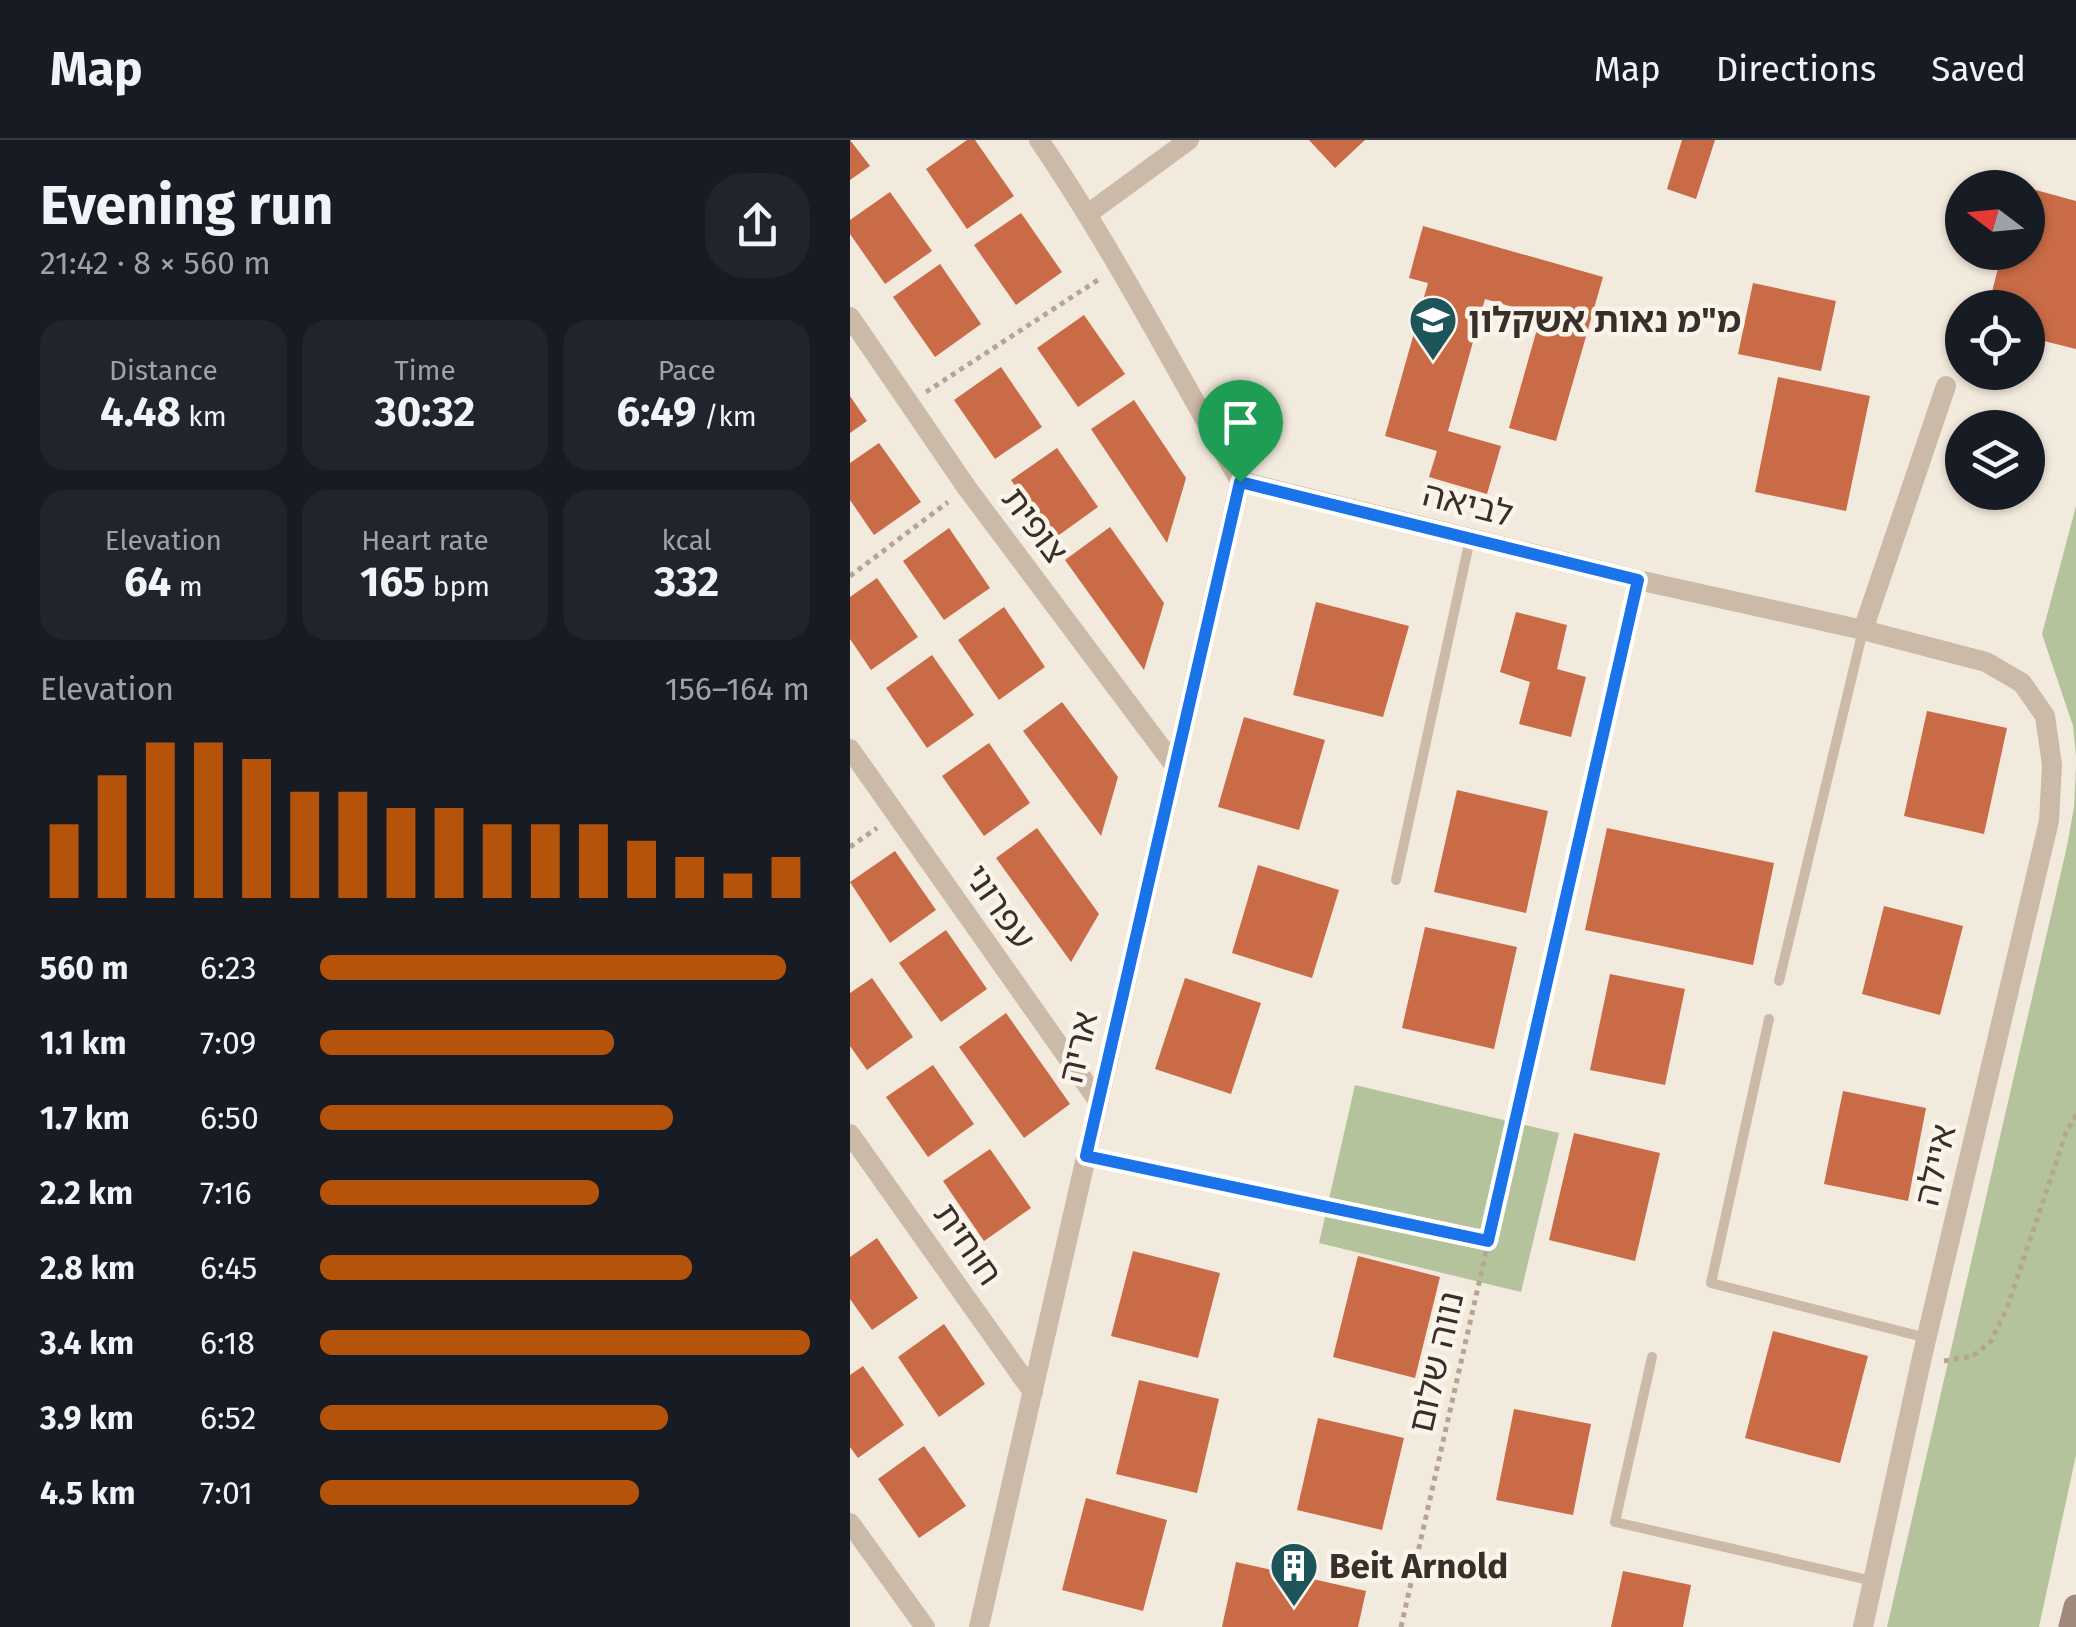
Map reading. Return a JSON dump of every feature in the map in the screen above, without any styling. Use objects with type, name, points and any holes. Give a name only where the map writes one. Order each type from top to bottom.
[{"type":"main road","points":[[2072,1627],[2076,1607]]},
{"type":"street","points":[[1039,140],[1088,213],[1240,482]]},
{"type":"street","points":[[1088,213],[1189,140]]},
{"type":"street","name":"צופית","points":[[850,317],[967,488],[1175,766]]},
{"type":"street","points":[[1863,630],[1945,389]]},
{"type":"street","name":"לביאה","points":[[1240,482],[1986,662],[2022,683],[2045,716]]},
{"type":"street","name":"אריה","points":[[979,1627],[1240,482]]},
{"type":"street","name":"איילה","points":[[1863,1627],[2049,821],[2052,765],[2045,716]]},
{"type":"street","name":"עפרוני","points":[[850,749],[1099,1102]]},
{"type":"street","name":"חוחית","points":[[850,1134],[1033,1392]]},
{"type":"street","points":[[850,1523],[925,1627]]},
{"type":"lane","points":[[1396,880],[1470,538]]},
{"type":"lane","points":[[1779,980],[1863,630]]},
{"type":"lane","points":[[1770,1019],[1711,1284],[1925,1348]]},
{"type":"lane","points":[[1652,1357],[1616,1522],[1873,1582]]},
{"type":"path","points":[[909,404],[1116,268]]},
{"type":"path","points":[[850,576],[967,488]]},
{"type":"path","name":"נווה שלום","points":[[1401,1627],[1638,580]]},
{"type":"path","points":[[850,848],[896,815]]},
{"type":"path","points":[[1925,1348],[1938,1362],[1973,1356],[1992,1342],[2066,1132],[2076,1116]]},
{"type":"path","points":[[1086,1156],[1488,1241]]},
{"type":"green space","points":[[2076,506],[2076,756],[2073,726],[2042,634]]},
{"type":"green space","points":[[2076,766],[2076,1455],[2039,1627],[1887,1627],[2067,846]]},
{"type":"green space","points":[[1355,1085],[1559,1133],[1521,1292],[1319,1243]]},
{"type":"building","points":[[850,140],[870,166],[850,180]]},
{"type":"building","points":[[967,140],[975,140],[1014,196],[967,229],[926,169]]},
{"type":"building","points":[[1309,140],[1365,140],[1335,168]]},
{"type":"building","points":[[1682,140],[1715,140],[1696,199],[1667,189]]},
{"type":"building","points":[[890,192],[932,251],[885,284],[850,234],[850,220]]},
{"type":"building","points":[[2045,193],[2076,201],[2076,349],[2045,341],[2045,290],[1992,290],[1998,270],[2045,270]]},
{"type":"building","points":[[1021,213],[1062,272],[1016,305],[974,245]]},
{"type":"building","points":[[1423,226],[1603,277],[1556,441],[1509,428],[1541,315],[1485,299],[1448,431],[1501,446],[1487,494],[1429,477],[1437,451],[1385,436],[1428,283],[1409,278]]},
{"type":"building","points":[[940,264],[981,324],[935,357],[893,297]]},
{"type":"building","points":[[1753,283],[1836,301],[1821,371],[1738,354]]},
{"type":"building","points":[[1084,315],[1125,374],[1078,407],[1037,348]]},
{"type":"building","points":[[1001,367],[1042,427],[995,459],[954,400]]},
{"type":"building","points":[[1778,377],[1870,396],[1846,511],[1755,492]]},
{"type":"building","points":[[850,396],[867,421],[850,433]]},
{"type":"building","points":[[1134,400],[1186,478],[1167,543],[1091,429]]},
{"type":"building","points":[[879,443],[921,502],[874,535],[850,500],[850,463]]},
{"type":"building","points":[[1057,448],[1098,507],[1052,540],[1011,480]]},
{"type":"building","points":[[1110,527],[1164,603],[1144,670],[1065,560]]},
{"type":"building","points":[[949,528],[990,588],[944,620],[903,561]]},
{"type":"building","points":[[877,578],[918,637],[871,670],[850,639],[850,597]]},
{"type":"building","points":[[1316,602],[1409,626],[1383,717],[1293,695]]},
{"type":"building","points":[[1004,607],[1045,667],[999,700],[958,640]]},
{"type":"building","points":[[1516,612],[1567,625],[1557,669],[1586,677],[1571,737],[1519,724],[1530,682],[1500,672]]},
{"type":"building","points":[[932,655],[974,715],[927,748],[886,688]]},
{"type":"building","points":[[1062,702],[1118,777],[1101,836],[1023,731]]},
{"type":"building","points":[[1927,711],[2007,728],[1984,834],[1904,816]]},
{"type":"building","points":[[1244,717],[1325,740],[1299,830],[1218,807]]},
{"type":"building","points":[[989,743],[1030,803],[984,836],[942,776]]},
{"type":"building","points":[[1457,790],[1548,811],[1526,913],[1434,892]]},
{"type":"building","points":[[1037,828],[1099,914],[1071,962],[996,858]]},
{"type":"building","points":[[1607,828],[1774,863],[1753,965],[1585,930]]},
{"type":"building","points":[[895,851],[936,910],[890,943],[850,882]]},
{"type":"building","points":[[1258,865],[1339,890],[1312,978],[1232,953]]},
{"type":"building","points":[[1884,906],[1963,926],[1940,1015],[1862,994]]},
{"type":"building","points":[[1425,927],[1517,947],[1494,1049],[1402,1028]]},
{"type":"building","points":[[946,930],[987,989],[941,1022],[899,963]]},
{"type":"building","points":[[1610,974],[1685,989],[1665,1085],[1590,1070]]},
{"type":"building","points":[[872,978],[913,1037],[867,1070],[850,1046],[850,993]]},
{"type":"building","points":[[1185,978],[1261,1003],[1231,1094],[1155,1069]]},
{"type":"building","points":[[1006,1013],[1070,1104],[1024,1138],[959,1047]]},
{"type":"building","points":[[933,1065],[974,1124],[928,1157],[886,1097]]},
{"type":"building","points":[[1843,1091],[1926,1108],[1908,1201],[1824,1184]]},
{"type":"building","points":[[1574,1133],[1660,1153],[1635,1261],[1549,1240]]},
{"type":"building","points":[[990,1149],[1031,1208],[984,1241],[943,1181]]},
{"type":"building","points":[[877,1238],[918,1298],[872,1330],[850,1299],[850,1257]]},
{"type":"building","points":[[1133,1251],[1220,1273],[1198,1358],[1111,1336]]},
{"type":"building","points":[[1358,1256],[1440,1277],[1415,1378],[1333,1357]]},
{"type":"building","points":[[944,1324],[985,1384],[939,1417],[898,1357]]},
{"type":"building","points":[[1773,1331],[1868,1356],[1840,1463],[1745,1438]]},
{"type":"building","points":[[863,1366],[904,1425],[858,1458],[850,1447],[850,1375]]},
{"type":"building","points":[[1139,1380],[1219,1399],[1197,1493],[1116,1474]]},
{"type":"building","points":[[1514,1409],[1591,1424],[1573,1515],[1496,1500]]},
{"type":"building","points":[[1318,1418],[1404,1438],[1382,1530],[1297,1510]]},
{"type":"building","points":[[924,1446],[966,1506],[919,1538],[878,1479]]},
{"type":"building","points":[[1086,1498],[1167,1520],[1143,1611],[1062,1590]]},
{"type":"building","name":"Beit Arnold","points":[[1236,1562],[1366,1591],[1358,1627],[1222,1627]]},
{"type":"building","points":[[1623,1571],[1691,1585],[1683,1627],[1611,1627]]},
{"type":"place","name":"מ\"מ נאות אשקלון","points":[[1433,362]]},
{"type":"place","name":"Beit Arnold","points":[[1294,1608]]},
{"type":"route","points":[[1240,482],[1638,580],[1488,1241],[1086,1156],[1240,482]]}]
